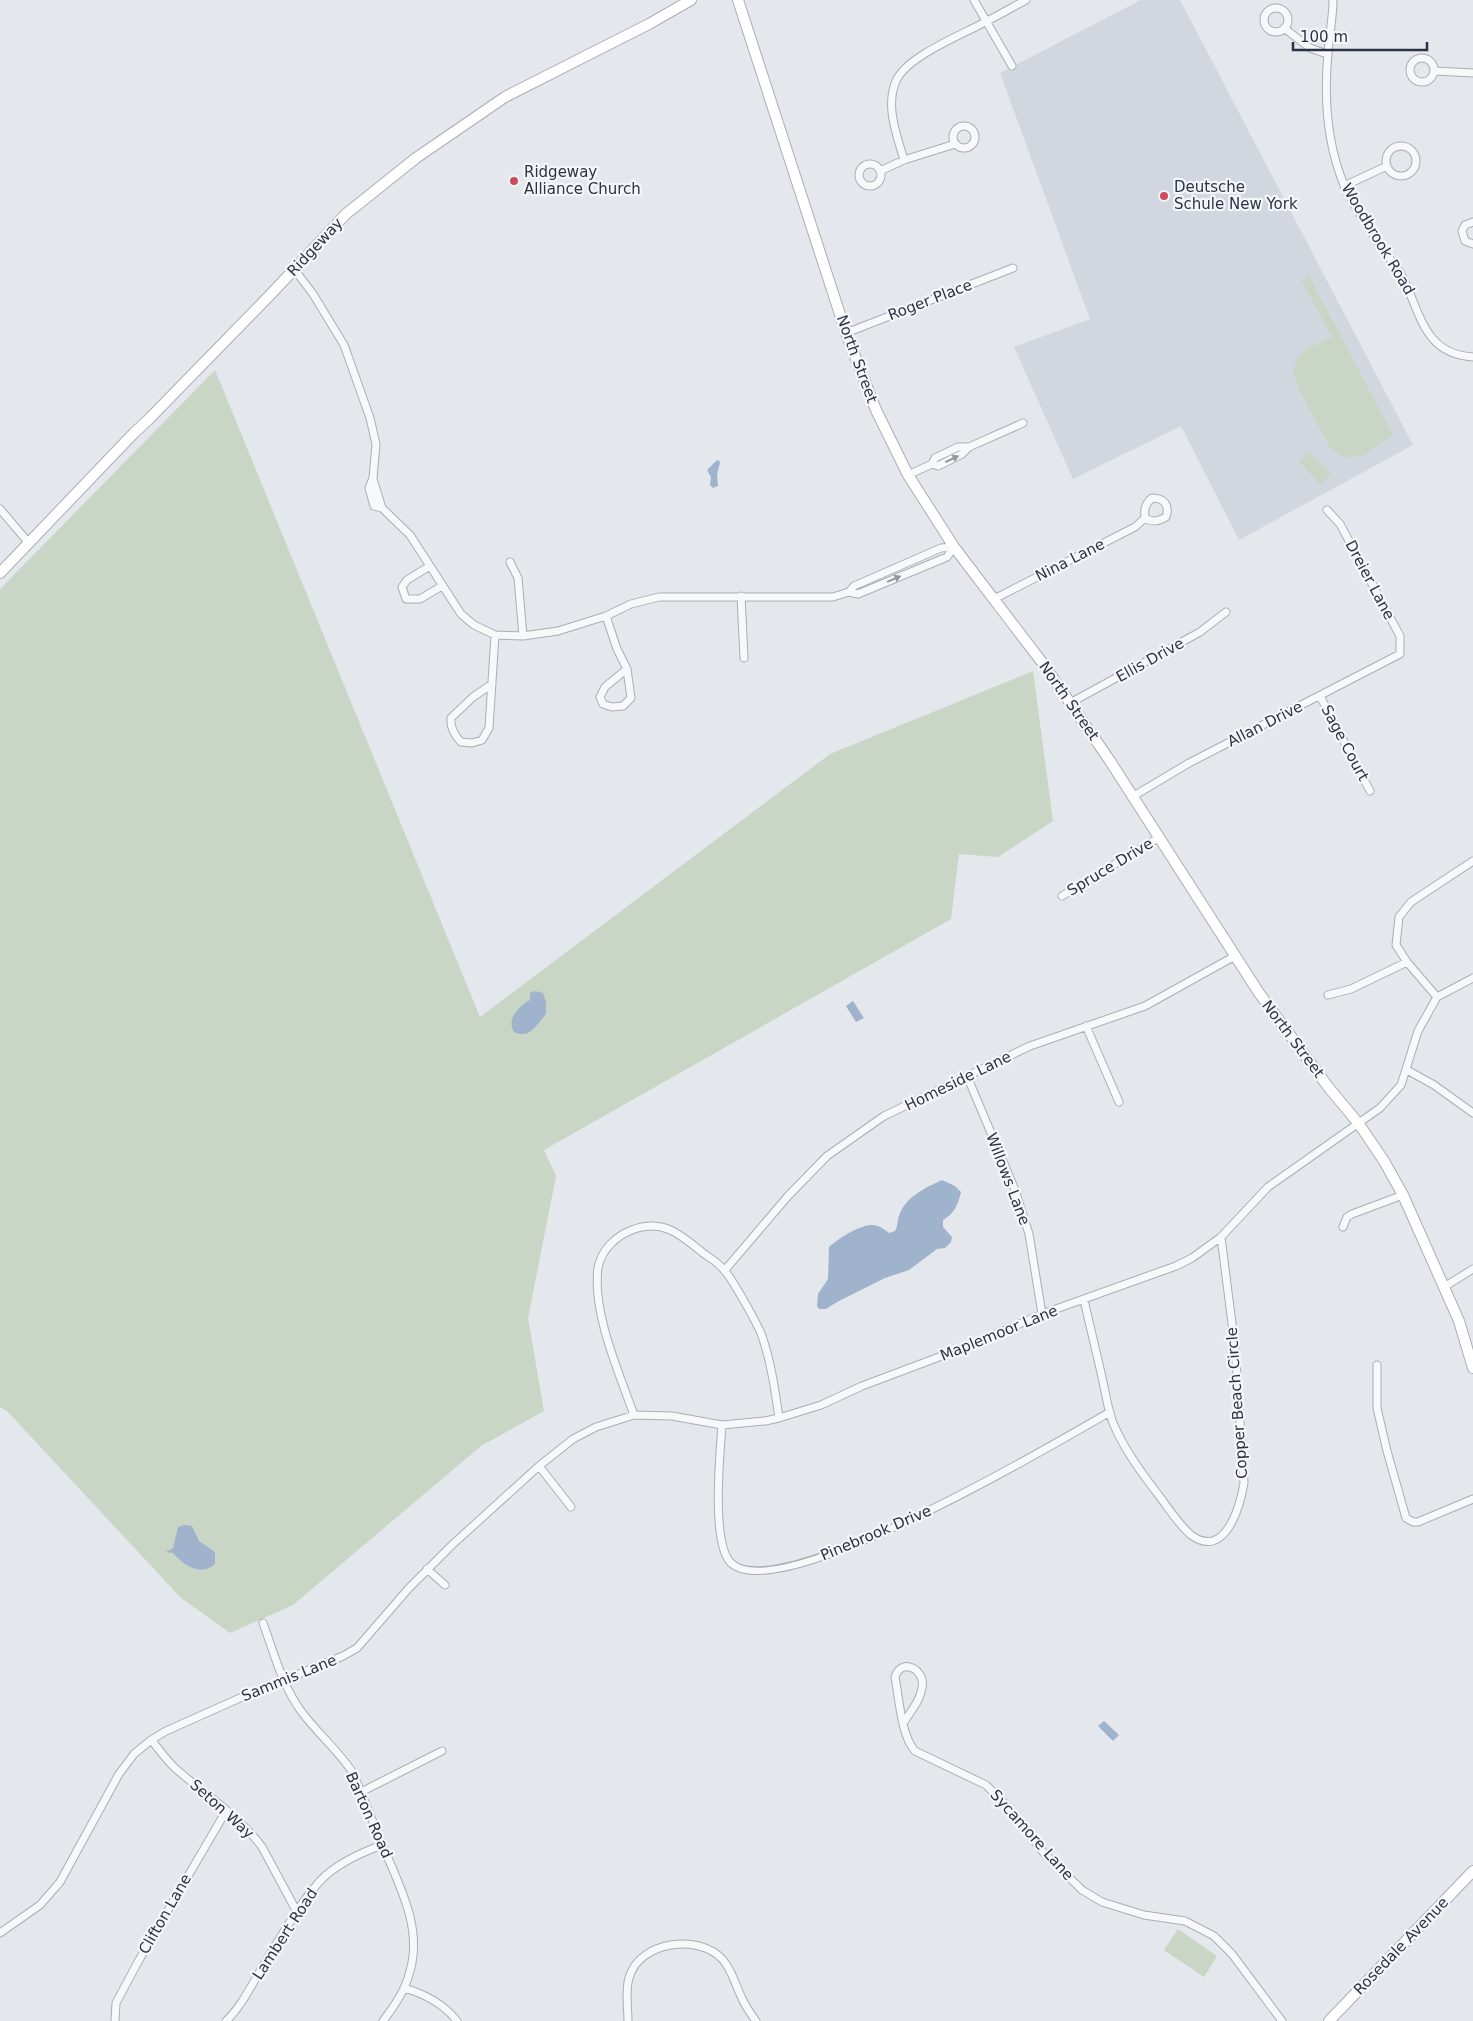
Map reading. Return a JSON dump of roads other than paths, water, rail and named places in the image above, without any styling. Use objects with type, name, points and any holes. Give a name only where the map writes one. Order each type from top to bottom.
[{"type":"main road","name":"Ridgeway","points":[[0,573],[346,214],[416,158],[505,97],[649,24],[691,0]]},
{"type":"main road","name":"North Street","points":[[738,0],[846,333],[876,410],[908,475],[954,547],[1044,665],[1070,703],[1258,993],[1329,1088],[1359,1124],[1384,1161],[1402,1195],[1459,1321],[1473,1368]]},
{"type":"main road","name":"Rosedale Avenue","points":[[1329,2021],[1473,1871]]},
{"type":"street","points":[[974,0],[1012,66]]},
{"type":"street","points":[[904,160],[893,122],[892,101],[896,81],[907,67],[931,50],[1026,0]]},
{"type":"street","name":"Woodbrook Road","points":[[1333,0],[1327,75],[1330,131],[1344,186],[1384,251],[1401,274],[1412,296],[1419,318],[1434,341],[1447,351],[1460,356],[1473,357]]},
{"type":"street","points":[[1284,28],[1310,48],[1328,54]]},
{"type":"street","points":[[1435,71],[1473,73]]},
{"type":"street","points":[[880,172],[904,160],[956,144]]},
{"type":"street","points":[[1403,146],[1412,150],[1415,154],[1416,164],[1407,175],[1393,174],[1387,166],[1387,156],[1393,148],[1403,146]]},
{"type":"street","points":[[1344,186],[1387,166]]},
{"type":"street","points":[[1473,222],[1465,225],[1462,232],[1465,241],[1473,244]]},
{"type":"street","name":"Roger Place","points":[[846,333],[1013,268]]},
{"type":"street","points":[[294,269],[313,294],[344,345],[370,418],[376,444],[373,478],[382,508],[410,535],[461,614],[474,625],[495,635],[523,636],[558,631],[606,616],[631,604],[659,597],[833,597],[849,592],[858,594],[947,557],[954,547]]},
{"type":"street","points":[[908,475],[932,464],[938,466],[962,454],[969,447],[1023,423]]},
{"type":"street","points":[[0,509],[28,542]]},
{"type":"street","name":"Dreier Lane","points":[[1328,510],[1340,524],[1400,636],[1400,654]]},
{"type":"street","name":"Nina Lane","points":[[994,599],[1135,527],[1146,518]]},
{"type":"street","points":[[510,562],[518,578],[523,636]]},
{"type":"street","points":[[430,566],[407,580],[402,587],[406,599],[420,599],[442,586]]},
{"type":"street","points":[[741,596],[744,658]]},
{"type":"street","name":"Ellis Drive","points":[[1070,703],[1200,632],[1226,612]]},
{"type":"street","points":[[606,616],[617,649],[627,669],[631,698],[623,706],[612,707],[603,704],[600,697],[605,687],[627,669]]},
{"type":"street","points":[[492,684],[473,697],[451,718],[450,725],[454,735],[461,742],[472,743],[482,740],[489,728],[492,684],[495,635]]},
{"type":"street","name":"Allan Drive","points":[[1132,797],[1189,763],[1400,654]]},
{"type":"street","name":"Sage Court","points":[[1320,696],[1370,791]]},
{"type":"street","name":"Spruce Drive","points":[[1062,896],[1158,838]]},
{"type":"street","points":[[1473,861],[1412,902],[1399,916],[1396,945],[1407,962],[1438,997],[1473,978]]},
{"type":"street","name":"Homeside Lane","points":[[725,1270],[788,1196],[827,1156],[884,1116],[1030,1046],[1145,1006],[1235,956]]},
{"type":"street","points":[[1328,994],[1351,989],[1407,962]]},
{"type":"street","name":"Maplemoor Lane","points":[[596,1426],[634,1415],[672,1416],[722,1425],[765,1422],[780,1418],[821,1405],[862,1386],[971,1345],[1042,1314],[1176,1266],[1204,1250],[1221,1237],[1268,1187],[1380,1108],[1401,1084],[1418,1031],[1438,997]]},
{"type":"street","points":[[1086,1026],[1119,1102]]},
{"type":"street","points":[[1407,1070],[1434,1085],[1473,1113]]},
{"type":"street","name":"Willows Lane","points":[[967,1076],[1016,1190],[1029,1234],[1042,1314]]},
{"type":"street","points":[[1343,1227],[1347,1218],[1352,1214],[1402,1195]]},
{"type":"street","points":[[634,1415],[609,1348],[598,1291],[598,1265],[608,1246],[619,1237],[631,1230],[650,1226],[660,1227],[679,1234],[725,1270],[761,1334],[770,1364],[780,1418]]},
{"type":"street","name":"Copper Beach Circle","points":[[1084,1300],[1110,1412],[1127,1453],[1180,1523],[1197,1538],[1208,1542],[1223,1537],[1229,1528],[1242,1495],[1244,1483],[1235,1347],[1221,1237]]},
{"type":"street","points":[[1444,1287],[1473,1269]]},
{"type":"street","points":[[1376,1365],[1377,1408],[1406,1518],[1413,1522],[1418,1522],[1473,1499]]},
{"type":"street","name":"Pinebrook Drive","points":[[722,1425],[717,1499],[724,1552],[729,1561],[736,1567],[744,1570],[758,1571],[807,1562],[840,1551],[936,1508],[1110,1412]]},
{"type":"street","name":"Sammis Lane","points":[[0,1933],[40,1905],[60,1882],[119,1774],[134,1754],[151,1740],[174,1727],[343,1656],[357,1648],[427,1569],[539,1466],[573,1439],[596,1426]]},
{"type":"street","points":[[539,1466],[571,1506]]},
{"type":"street","points":[[427,1569],[445,1586]]},
{"type":"street","name":"Barton Road","points":[[263,1623],[284,1680],[301,1712],[346,1764],[361,1792],[408,1909],[413,1937],[413,1960],[401,1996],[383,2021]]},
{"type":"street","name":"Sycamore Lane","points":[[904,1722],[919,1700],[922,1690],[922,1677],[914,1668],[897,1670],[896,1677],[904,1722],[909,1744],[915,1751],[986,1785],[1007,1806],[1043,1852],[1082,1890],[1102,1902],[1144,1915],[1185,1921],[1214,1936],[1232,1954],[1282,2021]]},
{"type":"street","name":"Seton Way","points":[[151,1740],[175,1768],[204,1790],[255,1838],[262,1847],[298,1912]]},
{"type":"street","points":[[361,1792],[442,1751]]},
{"type":"street","name":"Clifton Lane","points":[[115,2021],[116,2003],[138,1960],[226,1811]]},
{"type":"street","name":"Lambert Road","points":[[226,2021],[238,2008],[298,1912],[325,1876],[365,1851],[382,1845]]},
{"type":"street","points":[[628,2021],[629,1978],[634,1968],[647,1955],[664,1946],[681,1944],[700,1946],[714,1951],[728,1967],[741,1998],[756,2021]]},
{"type":"street","points":[[404,1988],[419,1992],[434,2000],[446,2008],[457,2021]]},
{"type":"water","points":[[719,460],[718,486],[713,488],[710,485],[711,477],[707,470]]},
{"type":"water","points":[[535,991],[543,993],[546,1002],[546,1014],[533,1030],[524,1034],[514,1032],[512,1022],[515,1013],[530,1000],[530,993]]},
{"type":"water","points":[[853,1001],[864,1018],[856,1022],[846,1006]]},
{"type":"water","points":[[942,1180],[955,1186],[961,1192],[955,1209],[943,1220],[943,1227],[952,1237],[951,1242],[945,1248],[937,1249],[909,1270],[885,1278],[826,1309],[819,1309],[817,1306],[818,1294],[828,1279],[829,1247],[849,1233],[866,1226],[876,1226],[889,1233],[895,1231],[899,1216],[906,1203],[916,1194]]},
{"type":"water","points":[[184,1525],[192,1526],[199,1541],[215,1552],[215,1564],[210,1568],[193,1568],[182,1562],[173,1553],[166,1552],[173,1548],[178,1527]]},
{"type":"water","points":[[1104,1721],[1119,1735],[1113,1741],[1098,1726]]},
{"type":"place","name":"Ridgeway Alliance Church","points":[[514,181]]},
{"type":"place","name":"Deutsche Schule New York","points":[[1164,196]]}]
